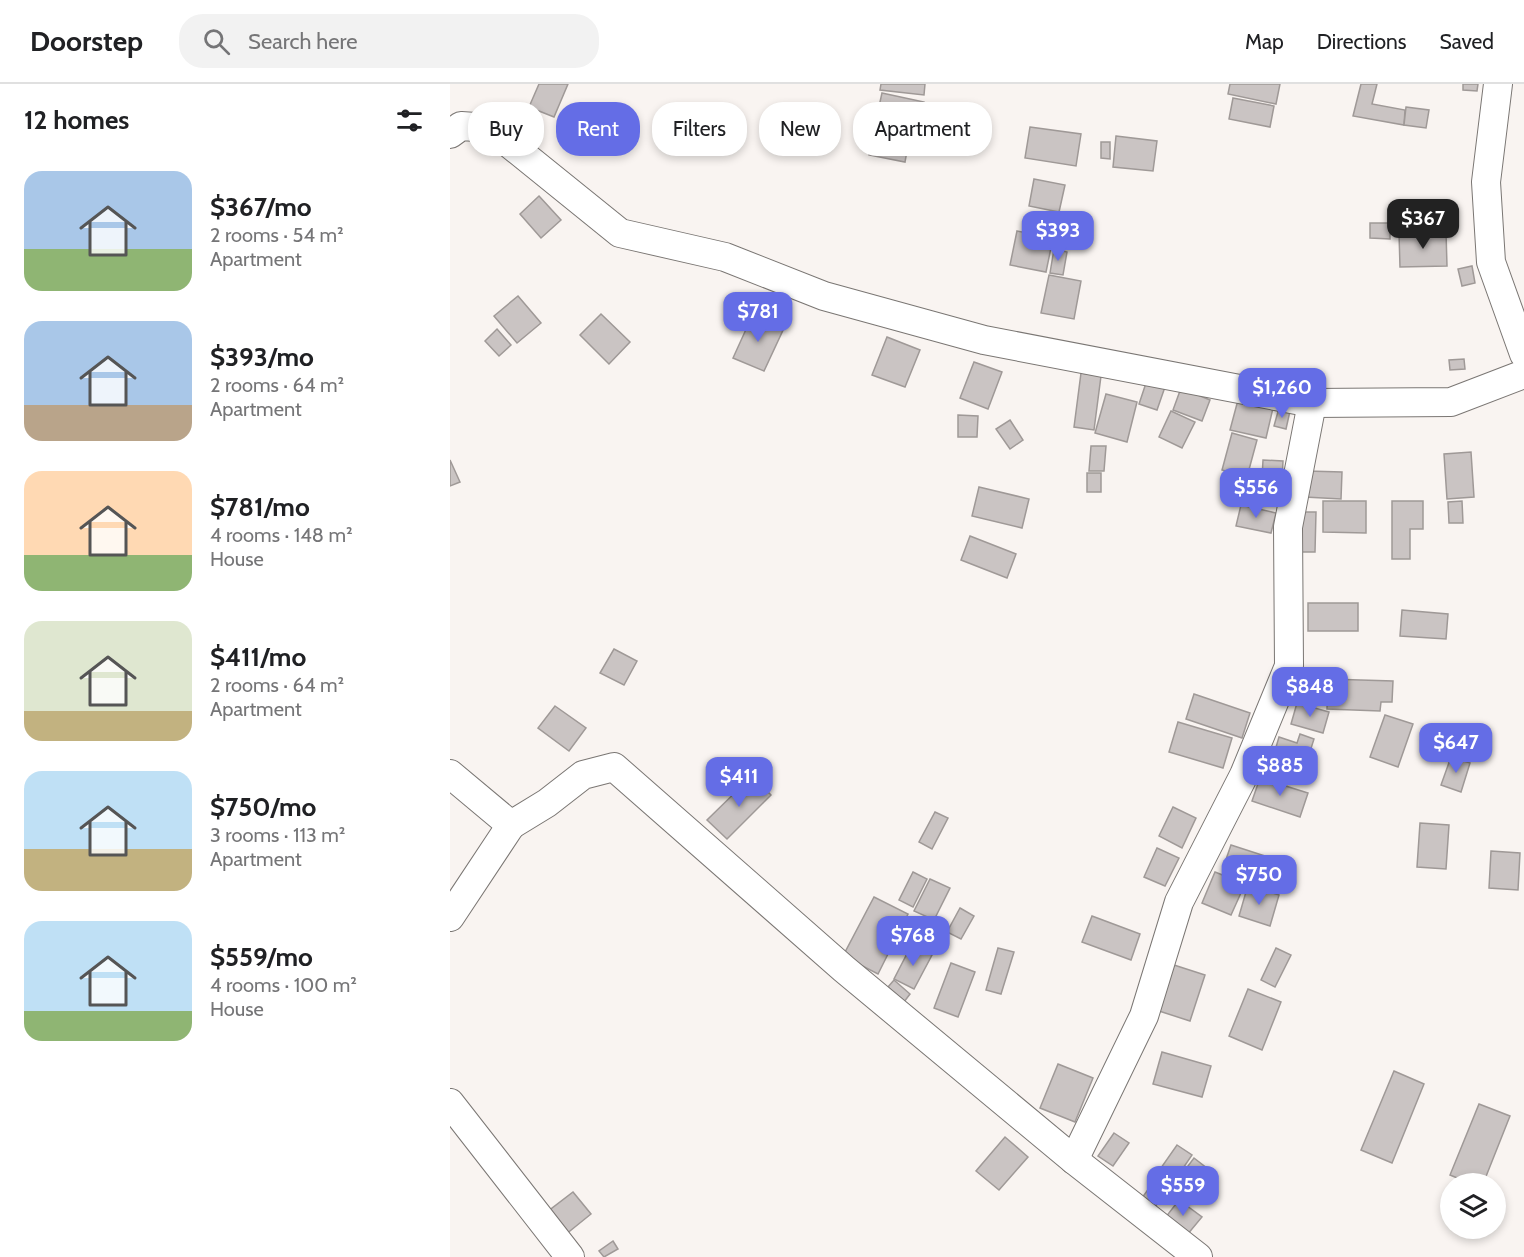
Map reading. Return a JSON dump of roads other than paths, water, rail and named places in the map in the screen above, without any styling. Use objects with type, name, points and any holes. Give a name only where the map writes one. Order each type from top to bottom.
[{"type":"street","points":[[1498,84],[1486,182],[1491,262],[1524,354]]},
{"type":"street","points":[[450,134],[461,126],[490,129],[620,233],[725,257],[824,296],[984,340],[1312,403],[1452,402],[1524,374]]},
{"type":"street","points":[[1074,1160],[1144,1016],[1179,902],[1244,775],[1289,666],[1288,527],[1312,403]]},
{"type":"street","points":[[450,917],[511,825],[547,803],[583,775],[614,767],[844,969],[1074,1160],[1198,1257]]},
{"type":"street","points":[[450,774],[511,825]]},
{"type":"street","points":[[450,1103],[570,1257]]}]
